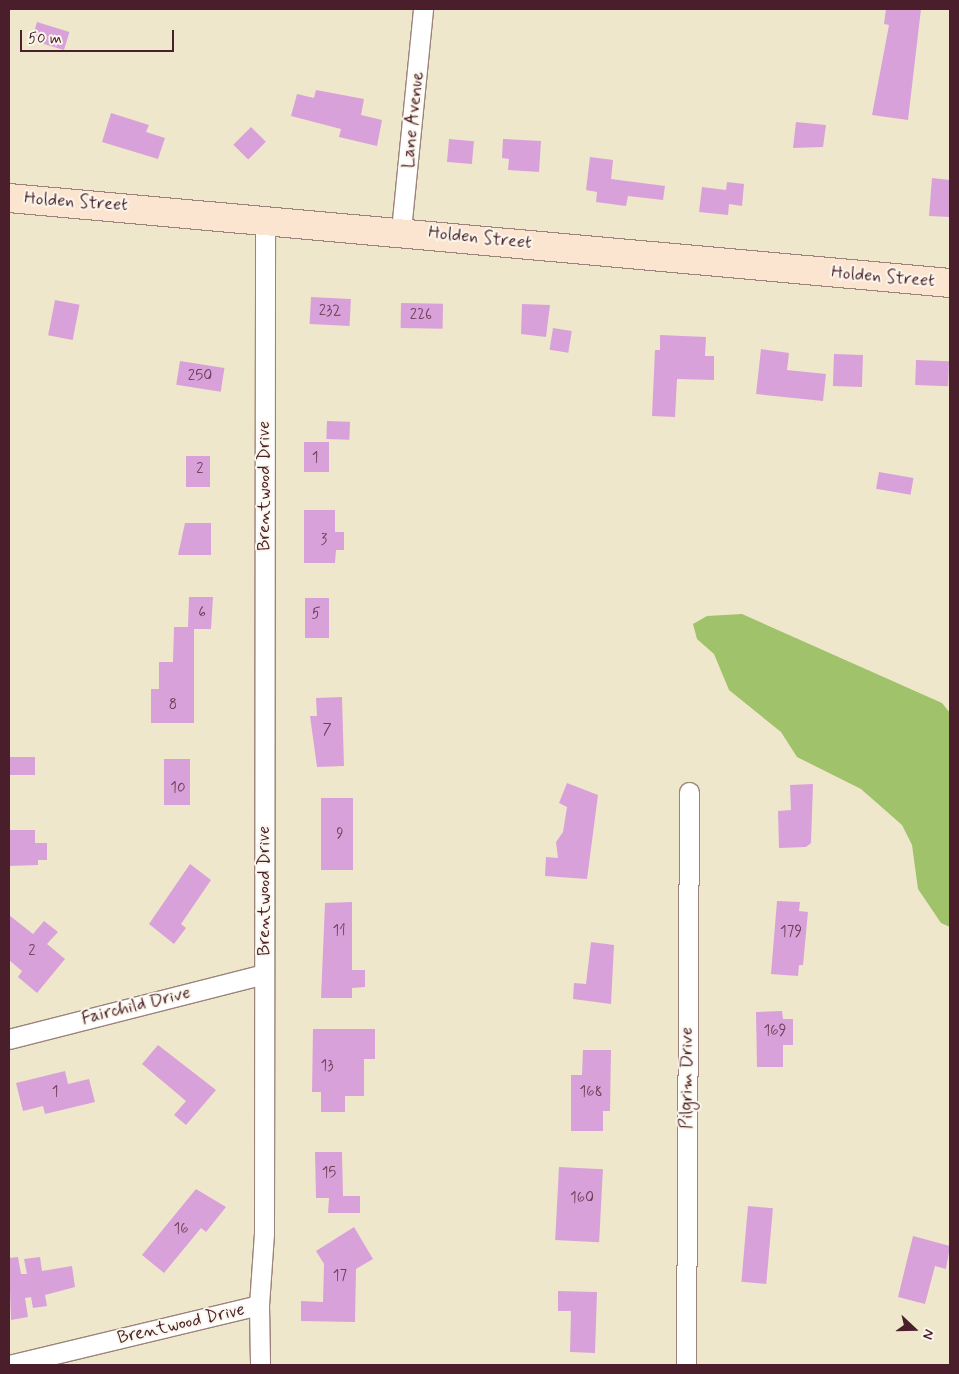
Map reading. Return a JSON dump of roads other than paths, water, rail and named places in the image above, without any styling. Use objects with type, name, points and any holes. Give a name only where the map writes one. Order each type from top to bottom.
[{"type":"main road","name":"Holden Street","points":[[9,198],[401,230],[950,283]]},
{"type":"street","name":"Lane Avenue","points":[[401,230],[423,9]]},
{"type":"street","name":"Brentwood Drive","points":[[9,1365],[260,1305],[264,974],[264,218]]},
{"type":"street","name":"Pilgrim Drive","points":[[686,1365],[689,792]]},
{"type":"street","name":"Fairchild Drive","points":[[9,1039],[264,974]]},
{"type":"street","points":[[260,1305],[260,1365]]}]
